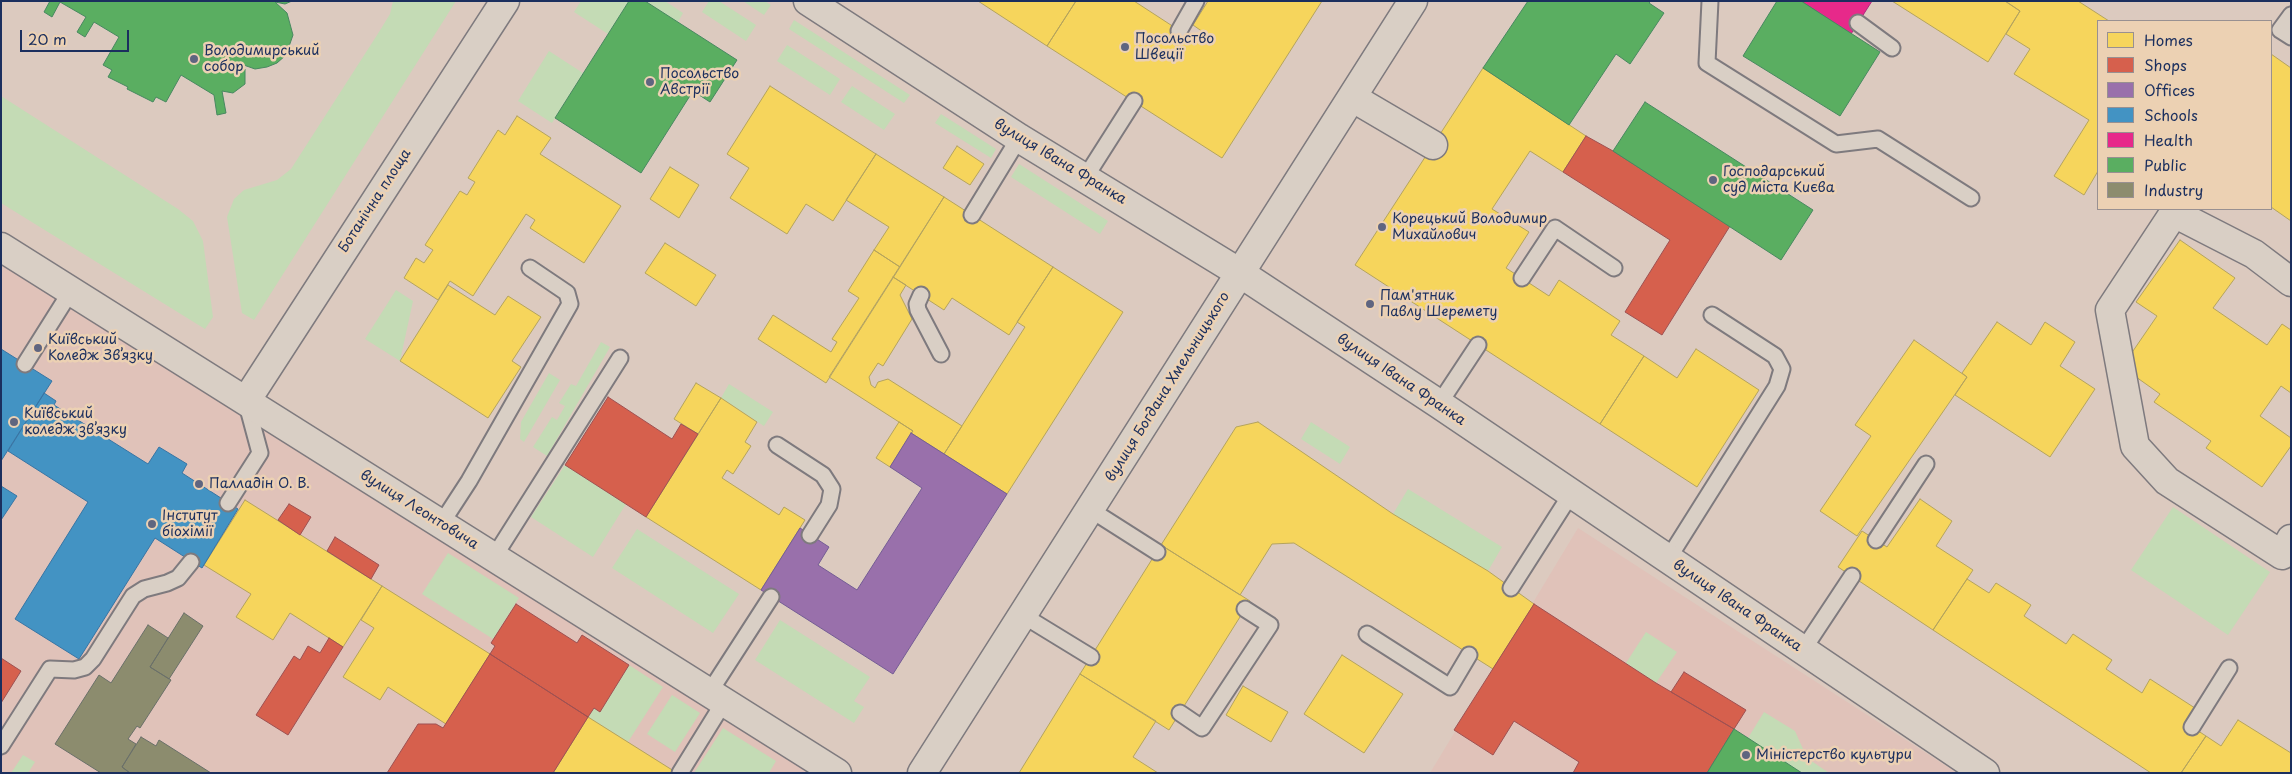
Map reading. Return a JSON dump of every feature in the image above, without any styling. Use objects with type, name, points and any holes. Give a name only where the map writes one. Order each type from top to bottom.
[{"type":"street","name":"Ботанічна площа","points":[[246,401],[505,1]]},
{"type":"street","name":"вулиця Богдана Хмельницького","points":[[922,773],[1024,616],[1413,1]]},
{"type":"street","name":"вулиця Івана Франка","points":[[819,4],[1019,138],[1240,273],[1439,404],[1985,773]]},
{"type":"street","points":[[1353,98],[1433,145]]},
{"type":"street","points":[[2291,282],[2254,254],[2174,213],[2110,310],[2135,446],[2167,480],[2282,555],[2291,538]]},
{"type":"street","name":"вулиця Леонтовича","points":[[1,247],[836,773]]},
{"type":"lane","points":[[1179,31],[1196,1]]},
{"type":"lane","points":[[1710,1],[1707,63],[1836,144],[1878,139],[1971,198]]},
{"type":"lane","points":[[2291,15],[2280,30],[2291,37]]},
{"type":"lane","points":[[1858,23],[1892,48]]},
{"type":"lane","points":[[1084,178],[1134,101]]},
{"type":"lane","points":[[972,215],[1019,138]]},
{"type":"lane","points":[[1522,278],[1555,228],[1614,268]]},
{"type":"lane","points":[[441,524],[469,481],[570,304],[567,292],[530,268]]},
{"type":"lane","points":[[25,364],[70,291]]},
{"type":"lane","points":[[921,295],[917,304],[918,310],[941,354]]},
{"type":"lane","points":[[1668,559],[1777,386],[1782,368],[1776,356],[1712,315]]},
{"type":"lane","points":[[1439,404],[1478,345]]},
{"type":"lane","points":[[494,557],[620,358]]},
{"type":"lane","points":[[228,503],[260,453],[246,401]]},
{"type":"lane","points":[[777,445],[823,475],[832,489],[829,504],[810,535]]},
{"type":"lane","points":[[1876,540],[1926,464]]},
{"type":"lane","points":[[1511,588],[1571,494]]},
{"type":"lane","points":[[1091,510],[1157,552]]},
{"type":"lane","points":[[1,746],[50,669],[74,670],[85,667],[93,660],[133,596],[144,589],[178,578],[192,562]]},
{"type":"lane","points":[[1803,650],[1852,576]]},
{"type":"lane","points":[[680,773],[717,698],[771,597]]},
{"type":"lane","points":[[1180,713],[1202,728],[1270,625],[1245,609]]},
{"type":"lane","points":[[1024,616],[1091,657]]},
{"type":"lane","points":[[1367,634],[1450,687],[1469,655]]},
{"type":"lane","points":[[2192,727],[2229,668]]},
{"type":"shaded area","points":[[1,257],[820,773],[1,773]]},
{"type":"shaded area","points":[[1578,528],[1957,773],[1430,773]]},
{"type":"green space","points":[[393,1],[456,1],[254,320],[242,313],[227,217],[234,199],[244,190],[277,180],[291,169],[390,14]]},
{"type":"green space","points":[[581,1],[629,1],[608,34],[574,12]]},
{"type":"green space","points":[[645,1],[665,1],[683,13],[678,22]]},
{"type":"green space","points":[[709,1],[719,1],[756,25],[746,41],[702,12]]},
{"type":"green space","points":[[743,1],[765,1],[771,5],[764,15]]},
{"type":"green space","points":[[794,20],[910,95],[904,103],[789,29]]},
{"type":"green space","points":[[787,45],[840,79],[830,95],[777,61]]},
{"type":"green space","points":[[549,51],[583,73],[552,123],[518,101]]},
{"type":"green space","points":[[852,86],[895,114],[884,130],[841,102]]},
{"type":"green space","points":[[1,96],[178,209],[193,221],[203,241],[213,317],[205,329],[1,203]]},
{"type":"green space","points":[[941,114],[996,149],[991,158],[935,123]]},
{"type":"green space","points":[[1019,164],[1108,221],[1100,234],[1011,177]]},
{"type":"green space","points":[[396,290],[413,301],[400,361],[365,339]]},
{"type":"green space","points":[[601,342],[610,347],[547,456],[533,447],[552,417],[557,420],[565,406],[559,403],[571,384],[576,386]]},
{"type":"green space","points":[[549,373],[560,380],[524,442],[520,439],[521,422]]},
{"type":"green space","points":[[729,384],[773,412],[764,426],[721,398]]},
{"type":"green space","points":[[1311,422],[1350,447],[1340,464],[1301,439]]},
{"type":"green space","points":[[565,465],[626,504],[593,557],[531,517]]},
{"type":"green space","points":[[1408,489],[1502,547],[1488,571],[1393,514]]},
{"type":"green space","points":[[2173,507],[2270,572],[2228,635],[2131,570]]},
{"type":"green space","points":[[637,529],[739,594],[713,633],[612,568]]},
{"type":"green space","points":[[448,553],[519,598],[493,639],[422,594]]},
{"type":"green space","points":[[780,620],[870,677],[854,701],[864,707],[854,723],[755,660]]},
{"type":"green space","points":[[1646,632],[1677,652],[1656,683],[1626,663]]},
{"type":"green space","points":[[629,665],[663,687],[628,742],[588,717],[594,708],[600,712]]},
{"type":"green space","points":[[672,695],[700,713],[675,752],[647,734]]},
{"type":"green space","points":[[1764,712],[1795,731],[1807,758],[1829,773],[1802,773],[1748,738]]},
{"type":"green space","points":[[723,728],[776,761],[769,773],[694,773]]},
{"type":"green space","points":[[23,755],[35,762],[28,773],[11,773]]},
{"type":"building: Homes","points":[[978,1],[1076,1],[1047,46]]},
{"type":"building: Homes","points":[[1076,1],[1134,1],[1197,42],[1203,32],[1193,25],[1208,1],[1322,1],[1222,158],[1047,46]]},
{"type":"building: Homes","points":[[1892,1],[2005,1],[2020,11],[1988,62]]},
{"type":"building: Homes","points":[[2005,1],[2078,1],[2107,20],[2097,20],[2097,173],[2084,195],[2054,176],[2089,120],[2014,74],[2030,49],[2006,34],[2020,11]]},
{"type":"building: Homes","points":[[2272,55],[2291,68],[2291,221],[2272,208]]},
{"type":"building: Homes","points":[[1483,68],[1586,136],[1563,172],[1530,151],[1492,209],[1529,232],[1506,268],[1549,296],[1559,280],[1620,321],[1611,335],[1644,356],[1600,424],[1355,265]]},
{"type":"building: Homes","points":[[770,86],[876,154],[833,221],[806,204],[787,234],[730,198],[749,168],[727,154]]},
{"type":"building: Homes","points":[[517,116],[551,138],[540,154],[621,206],[584,263],[530,228],[535,220],[526,214],[473,296],[450,281],[438,300],[404,278],[416,258],[424,263],[433,250],[425,245],[460,191],[467,195],[475,182],[468,178],[498,130],[505,135]]},
{"type":"building: Homes","points":[[957,146],[984,164],[970,185],[943,168]]},
{"type":"building: Homes","points":[[876,154],[944,197],[900,267],[874,250],[889,227],[846,200]]},
{"type":"building: Homes","points":[[670,167],[699,185],[679,218],[650,199]]},
{"type":"building: Homes","points":[[944,197],[1053,267],[1009,335],[952,298],[944,310],[893,277]]},
{"type":"building: Homes","points":[[2180,240],[2235,278],[2213,308],[2267,345],[2282,324],[2291,330],[2291,393],[2281,386],[2260,416],[2291,438],[2291,446],[2262,487],[2206,448],[2211,441],[2154,402],[2160,394],[2122,367],[2157,316],[2136,302]]},
{"type":"building: Homes","points":[[665,243],[716,275],[696,306],[645,273]]},
{"type":"building: Homes","points":[[874,250],[900,267],[826,383],[758,339],[773,315],[831,352],[837,342],[832,339],[859,298],[848,291]]},
{"type":"building: Homes","points":[[1053,267],[1123,312],[1007,494],[944,454],[1025,327],[1017,322]]},
{"type":"building: Homes","points":[[893,277],[906,285],[900,295],[912,319],[883,366],[878,363],[869,377],[871,385],[875,388],[878,382],[888,379],[962,426],[944,454],[911,433],[913,431],[829,377]]},
{"type":"building: Homes","points":[[448,285],[495,315],[508,296],[541,317],[512,361],[521,367],[488,418],[400,361]]},
{"type":"building: Homes","points":[[1997,322],[2031,345],[2045,322],[2075,342],[2060,366],[2095,389],[2050,457],[1955,395],[1967,377],[1962,373]]},
{"type":"building: Homes","points":[[1914,340],[1967,377],[1857,536],[1820,511],[1871,436],[1855,425]]},
{"type":"building: Homes","points":[[1696,349],[1759,390],[1697,487],[1600,424],[1644,356],[1677,378]]},
{"type":"building: Homes","points":[[696,383],[721,398],[698,434],[674,419]]},
{"type":"building: Homes","points":[[721,398],[757,422],[745,442],[751,446],[733,474],[727,470],[722,478],[779,515],[784,507],[805,520],[761,590],[646,517]]},
{"type":"building: Homes","points":[[899,422],[913,431],[890,467],[876,458]]},
{"type":"building: Homes","points":[[1258,422],[1393,514],[1488,571],[1534,604],[1493,669],[1294,543],[1272,544],[1240,595],[1161,545],[1236,427]]},
{"type":"building: Homes","points":[[1920,499],[1952,521],[1936,546],[1973,570],[1933,630],[1838,567],[1862,531],[1887,547]]},
{"type":"building: Homes","points":[[245,500],[382,586],[343,647],[290,613],[273,640],[236,617],[251,594],[204,565]]},
{"type":"building: Homes","points":[[1161,545],[1250,601],[1169,730],[1080,674]]},
{"type":"building: Homes","points":[[1967,579],[1989,593],[1996,583],[2031,605],[2024,616],[2066,644],[2073,634],[2112,660],[2106,669],[2142,693],[2150,679],[2198,710],[2189,725],[2206,736],[2181,773],[2151,773],[1933,630]]},
{"type":"building: Homes","points":[[382,586],[490,654],[446,724],[388,687],[380,700],[343,677],[374,628],[361,620]]},
{"type":"building: Homes","points":[[1342,655],[1403,694],[1364,753],[1304,714]]},
{"type":"building: Homes","points":[[1080,674],[1156,721],[1133,757],[1158,773],[1019,773]]},
{"type":"building: Homes","points":[[1243,686],[1288,712],[1271,742],[1226,715]]},
{"type":"building: Homes","points":[[588,717],[677,773],[553,773]]},
{"type":"building: Homes","points":[[2238,720],[2291,753],[2291,773],[2181,773],[2206,736],[2221,746]]},
{"type":"building: Shops","points":[[1586,136],[1613,151],[1730,226],[1662,335],[1625,312],[1670,240],[1563,172]]},
{"type":"building: Shops","points":[[608,397],[672,439],[681,424],[698,434],[646,517],[565,465]]},
{"type":"building: Shops","points":[[289,504],[311,517],[300,535],[278,520]]},
{"type":"building: Shops","points":[[335,537],[379,565],[371,579],[327,551]]},
{"type":"building: Shops","points":[[516,604],[577,643],[582,635],[629,665],[600,712],[594,708],[588,717],[490,654],[495,646],[491,643]]},
{"type":"building: Shops","points":[[1534,604],[1656,683],[1734,729],[1707,773],[1573,773],[1579,762],[1514,721],[1493,755],[1454,730]]},
{"type":"building: Shops","points":[[329,638],[343,647],[288,735],[256,715],[294,656],[300,660],[308,646],[320,653]]},
{"type":"building: Shops","points":[[490,654],[588,717],[553,773],[387,773],[418,724],[436,724],[443,728]]},
{"type":"building: Shops","points":[[1,658],[21,671],[1,703]]},
{"type":"building: Shops","points":[[1684,672],[1746,710],[1734,729],[1671,692]]},
{"type":"building: Offices","points":[[911,433],[1007,494],[893,674],[761,590],[800,528],[829,547],[818,565],[857,590],[922,488],[890,467]]},
{"type":"building: Schools","name":"Київський коледж зв’язку","points":[[1,349],[52,381],[1,461]]},
{"type":"building: Schools","name":"Інститут біохімії","points":[[44,393],[56,401],[54,405],[148,464],[159,447],[187,464],[182,473],[238,509],[202,568],[155,538],[79,659],[15,619],[88,502],[8,451]]},
{"type":"building: Schools","points":[[1,486],[17,496],[1,520]]},
{"type":"building: Health","points":[[1801,1],[1872,1],[1851,34]]},
{"type":"building: Public","name":"Володимирський собор","points":[[50,1],[292,1],[285,4],[275,2],[287,13],[293,35],[286,55],[277,63],[255,69],[238,63],[245,69],[245,84],[233,93],[222,91],[226,113],[217,115],[214,95],[181,75],[166,102],[156,97],[153,102],[108,77],[112,70],[103,65],[119,37],[94,22],[85,37],[77,32],[86,17],[60,2],[52,17],[44,12]]},
{"type":"building: Public","name":"Посольство Австрії","points":[[629,1],[645,1],[737,60],[710,102],[693,91],[641,173],[555,118]]},
{"type":"building: Public","points":[[1528,1],[1651,1],[1649,3],[1664,13],[1630,64],[1616,54],[1569,125],[1483,68]]},
{"type":"building: Public","points":[[1777,1],[1801,1],[1880,52],[1840,116],[1743,56]]},
{"type":"building: Public","name":"Господарський суд міста Києва","points":[[1645,102],[1813,210],[1781,260],[1613,151]]},
{"type":"building: Public","name":"Міністерство культури","points":[[1734,729],[1748,738],[1802,773],[1707,773]]},
{"type":"building: Industry","points":[[184,613],[203,626],[169,679],[150,667]]},
{"type":"building: Industry","points":[[148,625],[168,638],[150,667],[171,680],[140,728],[137,726],[128,739],[136,744],[122,767],[130,773],[101,773],[55,744],[99,675],[111,683]]},
{"type":"building: Industry","points":[[141,737],[156,746],[159,740],[211,773],[130,773],[122,767]]},
{"type":"place","name":"Посольство Швеції","points":[[1125,47]]},
{"type":"place","name":"Володимирський собор","points":[[194,59]]},
{"type":"place","name":"Посольство Австрії","points":[[650,82]]},
{"type":"place","name":"Господарський суд міста Києва","points":[[1713,180]]},
{"type":"place","name":"Корецький Володимир Михайлович","points":[[1382,227]]},
{"type":"place","name":"Пам'ятник Павлу Шеремету","points":[[1370,304]]},
{"type":"place","name":"Київський Коледж Зв’язку","points":[[38,348]]},
{"type":"place","name":"Київський коледж зв’язку","points":[[14,422]]},
{"type":"place","name":"Палладін О. В.","points":[[199,484]]},
{"type":"place","name":"Інститут біохімії","points":[[152,524]]},
{"type":"place","name":"Міністерство культури","points":[[1746,755]]}]
